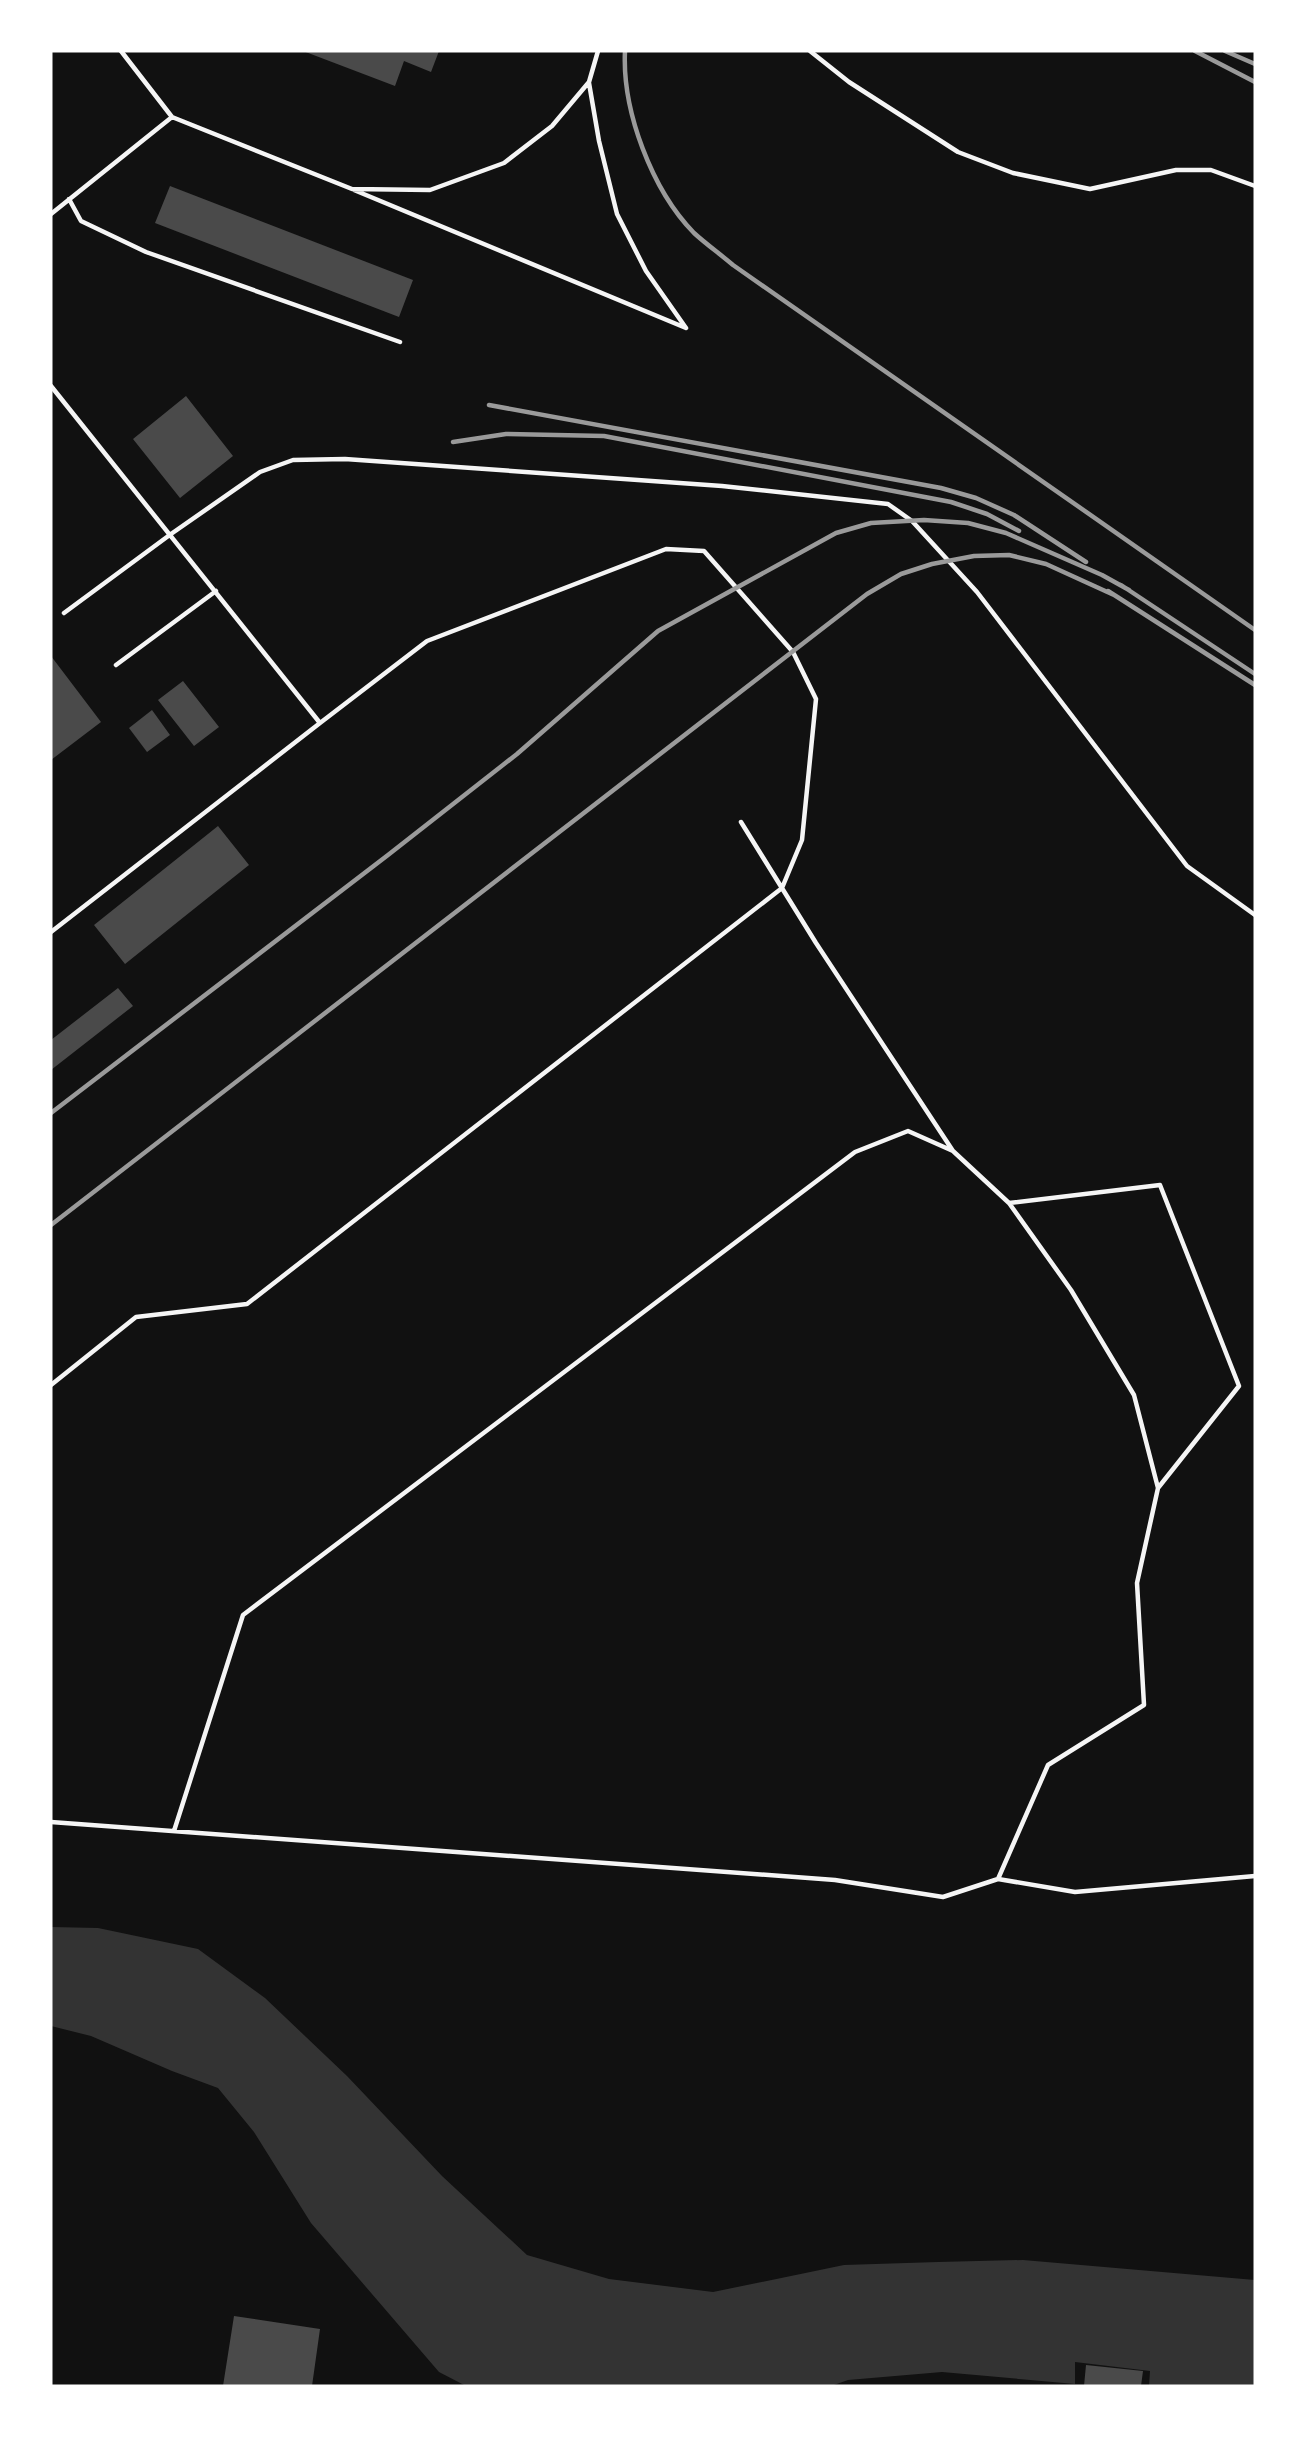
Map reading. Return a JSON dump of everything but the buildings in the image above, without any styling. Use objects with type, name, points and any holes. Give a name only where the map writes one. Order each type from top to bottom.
[{"type":"lane","points":[[122,51],[172,117],[686,328],[646,271],[617,214],[599,141],[589,82]]},
{"type":"lane","points":[[352,189],[430,190],[504,163],[552,126],[589,82],[598,51]]},
{"type":"lane","points":[[810,51],[849,81],[958,152],[1013,173],[1090,189],[1176,170],[1211,170],[1255,186]]},
{"type":"lane","points":[[51,214],[172,117]]},
{"type":"lane","points":[[69,199],[81,221],[146,252],[400,342]]},
{"type":"lane","points":[[51,386],[320,723]]},
{"type":"lane","points":[[64,613],[260,472],[293,460],[345,459],[711,485],[888,504],[912,521],[977,592],[1187,866],[1255,915]]},
{"type":"lane","points":[[51,932],[427,641],[666,549],[704,551],[793,652],[816,699],[802,840],[782,888],[247,1305],[136,1317],[51,1386]]},
{"type":"lane","points":[[117,665],[216,591]]},
{"type":"lane","points":[[741,822],[953,1151],[1009,1203],[1071,1290],[1134,1395],[1158,1488]]},
{"type":"lane","points":[[174,1831],[243,1615],[855,1152],[908,1131],[953,1151]]},
{"type":"lane","points":[[998,1879],[1048,1765],[1144,1705],[1137,1583],[1158,1488],[1239,1386],[1160,1185],[1009,1203]]},
{"type":"lane","points":[[51,1822],[834,1880],[943,1897],[998,1879],[1075,1892],[1255,1876]]},
{"type":"shaded area","points":[[51,1927],[98,1928],[198,1949],[265,1998],[347,2076],[442,2176],[527,2255],[609,2279],[713,2292],[844,2265],[1023,2260],[1255,2280],[1255,2386],[1149,2386],[1150,2371],[1075,2362],[1075,2384],[942,2372],[848,2380],[831,2386],[466,2386],[439,2372],[311,2223],[254,2132],[218,2088],[91,2036],[51,2026]]},
{"type":"railway","points":[[625,51],[625,74],[629,99],[634,124],[643,148],[665,195],[694,233],[733,265],[1255,630]]},
{"type":"railway","points":[[1195,51],[1255,82]]},
{"type":"railway","points":[[1225,51],[1255,64]]},
{"type":"railway","points":[[489,405],[941,488],[976,498],[1014,515],[1086,562]]},
{"type":"railway","points":[[453,442],[506,434],[604,436],[951,502],[987,514],[1019,531]]},
{"type":"railway","points":[[51,1113],[517,754],[658,631],[836,533],[871,523],[924,520],[968,523],[1006,533],[1102,575],[1129,590]]},
{"type":"railway","points":[[51,1225],[867,594],[901,574],[932,564],[974,556],[1009,555],[1046,564],[1114,595]]},
{"type":"railway","points":[[1121,585],[1255,674]]},
{"type":"railway","points":[[1108,591],[1255,685]]}]
